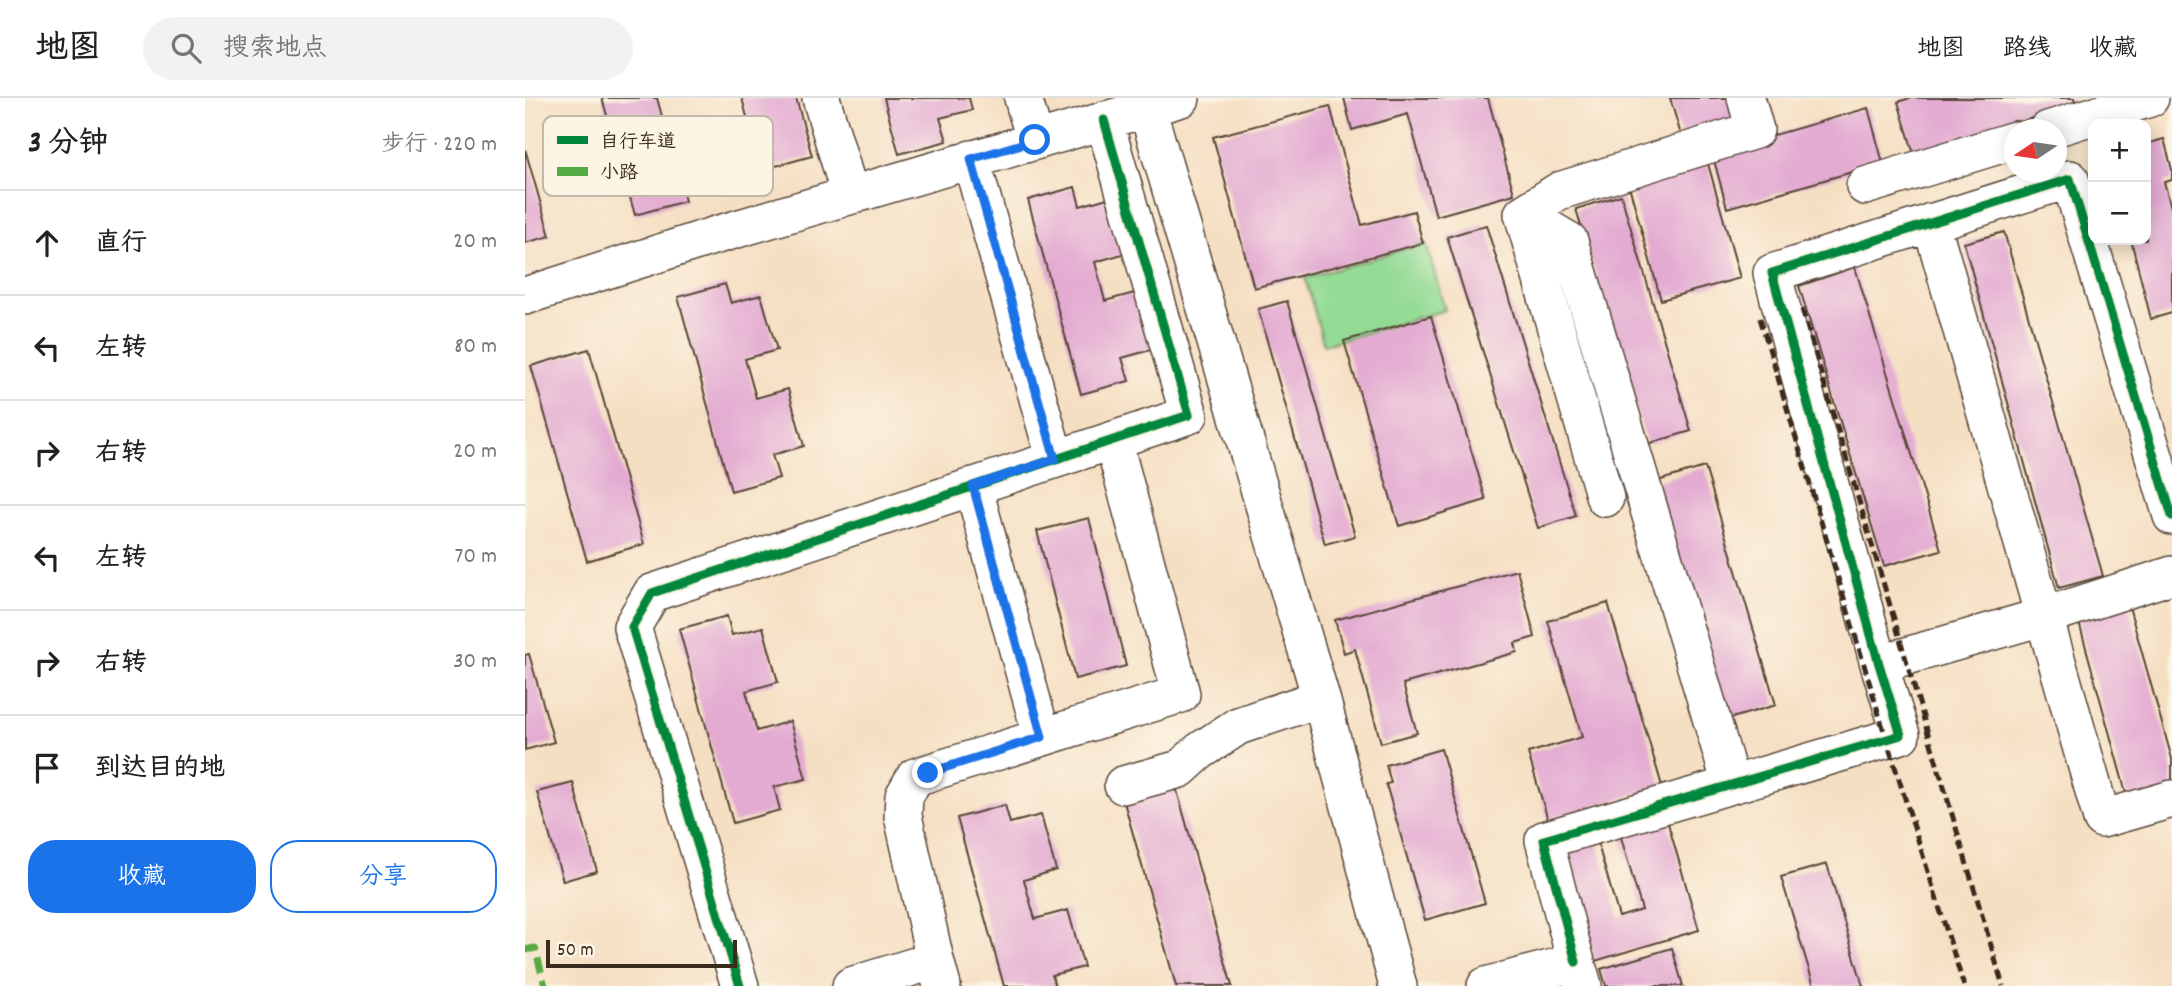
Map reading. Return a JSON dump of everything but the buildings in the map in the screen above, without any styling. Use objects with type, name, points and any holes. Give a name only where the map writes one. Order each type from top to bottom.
[{"type":"street","points":[[821,98],[850,195]]},
{"type":"street","points":[[1023,98],[1035,140]]},
{"type":"street","points":[[1523,214],[1559,191],[1755,130],[1746,98]]},
{"type":"street","points":[[2067,124],[2150,98]]},
{"type":"street","points":[[525,296],[850,195],[1104,120],[1158,101],[1398,986]]},
{"type":"street","points":[[740,986],[632,627],[652,593],[1189,415],[1104,120]]},
{"type":"street","points":[[1865,186],[2004,143]]},
{"type":"street","points":[[971,159],[1055,459]]},
{"type":"street","points":[[1486,986],[1580,974],[1544,840],[1901,735],[1772,273],[2070,179],[2172,516]]},
{"type":"street","points":[[1523,214],[1605,498]]},
{"type":"street","points":[[1523,214],[1569,241],[1731,785]]},
{"type":"street","points":[[1931,222],[2102,819],[2172,799]]},
{"type":"street","points":[[851,986],[939,973],[903,816],[904,796],[915,777],[1181,694],[1114,440]]},
{"type":"street","points":[[973,486],[1042,737]]},
{"type":"street","points":[[1879,664],[2172,576]]},
{"type":"street","points":[[1123,785],[1179,769],[1238,726],[1321,698]]},
{"type":"green space","points":[[1426,243],[1445,310],[1324,345],[1305,278]]},
{"type":"railway","points":[[1802,309],[2003,986]]},
{"type":"railway","points":[[1760,318],[1886,738],[1964,986]]},
{"type":"marked path","points":[[525,950],[535,948],[545,986]]},
{"type":"cycle path","points":[[740,986],[632,627],[652,593],[1189,415],[1104,120]]},
{"type":"cycle path","points":[[1576,962],[1544,840],[1901,735],[1772,273],[2070,179],[2172,516]]},
{"type":"route","points":[[928,773],[1042,737],[973,486],[1055,459],[971,159],[1035,140]]}]
